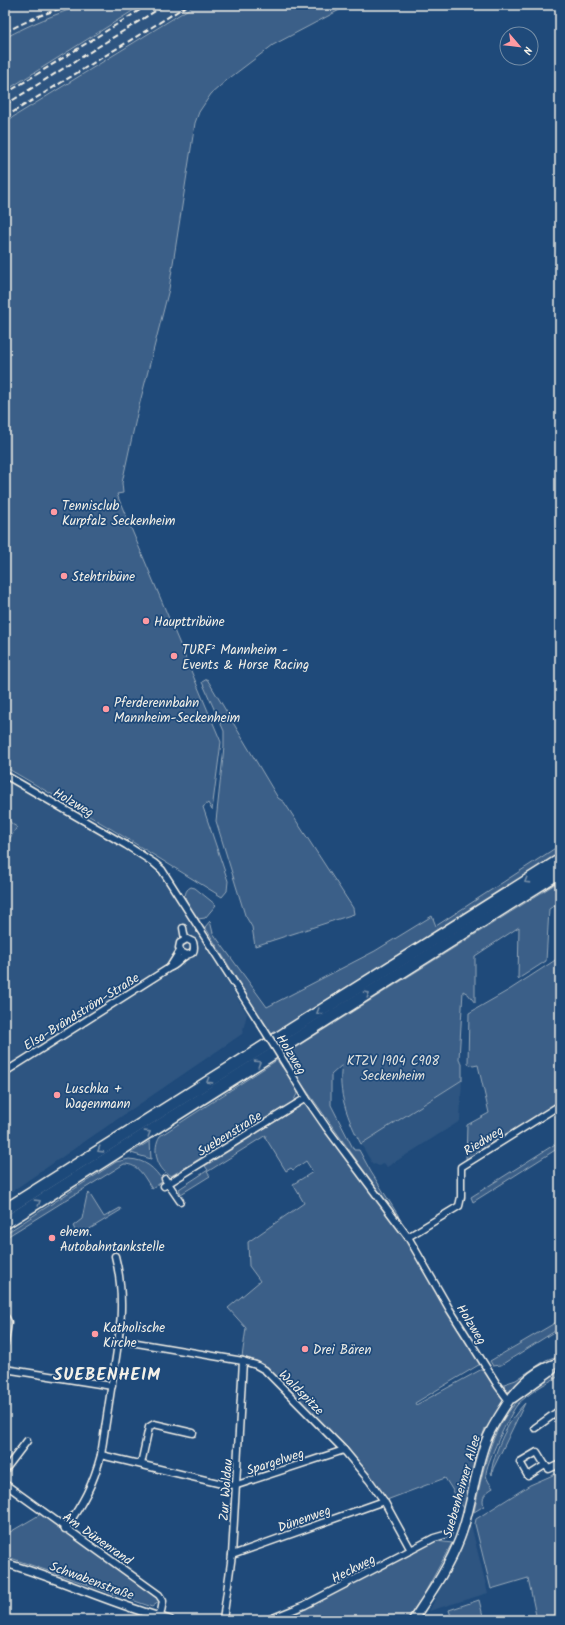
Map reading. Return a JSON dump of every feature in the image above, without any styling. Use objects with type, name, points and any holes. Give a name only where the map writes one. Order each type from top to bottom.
[{"type":"highway","points":[[5,1210],[560,860]]},
{"type":"highway","points":[[5,1223],[560,872]]},
{"type":"main road","name":"Suebenheimer Allee","points":[[413,1620],[460,1539],[470,1506],[478,1466],[488,1436],[498,1417],[515,1390],[526,1380],[538,1372],[560,1362]]},
{"type":"main road","name":"Suebenheimer Allee","points":[[509,1401],[560,1365]]},
{"type":"street","name":"Holzweg","points":[[5,775],[154,863],[162,870],[205,935],[306,1098],[408,1238],[450,1310],[509,1401]]},
{"type":"street","points":[[183,928],[185,939]]},
{"type":"street","points":[[193,942],[205,935]]},
{"type":"street","points":[[185,939],[193,942]]},
{"type":"street","points":[[185,939],[179,945],[180,951],[187,955],[191,954],[194,950],[193,942]]},
{"type":"street","name":"Elsa-Brändström-Straße","points":[[169,968],[180,951]]},
{"type":"street","name":"Elsa-Brändström-Straße","points":[[5,1072],[169,968],[175,966],[187,955]]},
{"type":"street","name":"Suebenstraße","points":[[180,1201],[166,1183],[306,1098]]},
{"type":"street","name":"Riedweg","points":[[408,1238],[459,1206],[461,1197],[462,1167],[560,1105]]},
{"type":"street","points":[[65,1529],[88,1493],[96,1474],[101,1455],[122,1317],[120,1274],[115,1256]]},
{"type":"street","points":[[5,1343],[8,1322],[6,1318]]},
{"type":"street","name":"Waldspitze","points":[[119,1340],[243,1361],[256,1364],[265,1370],[344,1450],[369,1480],[384,1501],[411,1550]]},
{"type":"street","name":"Zur Waldau","points":[[223,1620],[232,1555],[243,1361]]},
{"type":"street","points":[[5,1369],[112,1386]]},
{"type":"street","points":[[535,1428],[560,1410]]},
{"type":"street","points":[[141,1464],[149,1427],[154,1424],[193,1433]]},
{"type":"street","points":[[5,1470],[27,1440]]},
{"type":"street","name":"Spargelweg","points":[[101,1455],[222,1484],[237,1485],[344,1450]]},
{"type":"street","points":[[545,1465],[549,1469],[560,1464]]},
{"type":"street","name":"Am Dünenrand","points":[[5,1484],[65,1529],[159,1595],[163,1601],[160,1617]]},
{"type":"street","name":"Dünenweg","points":[[232,1555],[384,1501]]},
{"type":"street","name":"Heckweg","points":[[268,1620],[305,1605],[434,1538],[448,1534]]},
{"type":"street","name":"Schwabenstraße","points":[[5,1563],[170,1620]]},
{"type":"shaded area","points":[[5,5],[195,5],[5,122]]},
{"type":"shaded area","points":[[5,779],[48,806],[125,849],[160,875],[206,946],[247,1014],[242,1034],[5,1196]]},
{"type":"shaded area","points":[[462,1080],[460,1121],[387,1167],[384,1163],[379,1166],[372,1163],[361,1144]]},
{"type":"shaded area","points":[[471,1525],[488,1593],[429,1611],[438,1594],[436,1592],[451,1568]]},
{"type":"green space","points":[[83,5],[142,5],[5,91],[5,38],[24,28]]},
{"type":"green space","points":[[195,5],[349,5],[273,45],[211,94],[199,112],[195,123],[169,289],[137,414],[122,483],[123,493],[117,494],[221,742],[212,810],[208,803],[203,807],[228,881],[227,891],[222,897],[108,827],[5,767],[5,122]]},
{"type":"green space","points":[[207,679],[278,798],[284,802],[353,908],[354,914],[255,946],[252,927],[245,915],[216,821],[224,747],[224,731],[202,682]]},
{"type":"green space","points":[[5,814],[12,824],[17,827],[5,846]]},
{"type":"green space","points":[[560,845],[560,853],[272,1036],[205,927],[210,921],[213,933],[267,1007],[375,951],[432,916],[436,926]]},
{"type":"green space","name":"KTZV 1904 C908 Seckenheim","points":[[560,881],[560,902],[549,909],[546,961],[518,979],[519,927],[475,956],[475,1003],[468,994],[463,991],[459,1059],[462,1064],[462,1080],[361,1144],[348,1116],[342,1096],[342,1065],[331,1075],[331,1105],[354,1150],[359,1150],[398,1215],[400,1221],[282,1056]]},
{"type":"green space","points":[[191,887],[195,888],[216,905],[205,918],[198,919],[187,903],[185,894]]},
{"type":"green space","points":[[560,957],[560,1102],[466,1161],[467,1125],[489,1113],[478,1065],[473,1066],[468,1064],[469,1013],[509,990]]},
{"type":"green space","points":[[277,1060],[298,1090],[293,1102],[171,1176],[166,1173],[159,1163],[156,1152],[156,1146],[160,1136]]},
{"type":"green space","points":[[305,1103],[324,1125],[396,1227],[407,1239],[482,1363],[415,1403],[416,1405],[484,1368],[503,1399],[487,1428],[485,1428],[465,1510],[445,1478],[384,1501],[347,1447],[272,1372],[257,1361],[242,1357],[246,1328],[228,1308],[260,1281],[249,1266],[248,1242],[304,1203],[293,1184],[313,1172],[306,1161],[293,1170],[291,1168],[286,1171],[265,1137],[266,1135],[207,1172],[210,1176],[181,1194],[179,1189],[208,1170],[205,1166]]},
{"type":"green space","points":[[150,1141],[151,1159],[131,1153],[132,1152]]},
{"type":"green space","points":[[560,1141],[560,1147],[473,1202],[471,1197]]},
{"type":"green space","points":[[129,1159],[145,1163],[156,1172],[163,1181],[152,1189],[141,1172],[134,1166],[124,1164],[5,1238],[5,1234],[116,1162]]},
{"type":"green space","points":[[89,1193],[104,1217],[120,1208],[121,1210],[78,1236],[73,1226],[82,1219],[87,1195]]},
{"type":"green space","points":[[560,1320],[560,1328],[501,1365],[493,1366],[490,1361]]},
{"type":"green space","points":[[560,1355],[560,1359],[512,1392],[505,1391],[504,1384],[516,1380],[546,1360]]},
{"type":"green space","points":[[560,1369],[560,1376],[532,1392],[517,1405],[498,1440],[489,1461],[486,1477],[493,1488],[483,1498],[484,1506],[474,1512],[490,1447],[508,1412],[539,1382]]},
{"type":"green space","points":[[525,1403],[493,1469],[492,1475],[491,1472],[493,1463],[499,1444],[508,1426]]},
{"type":"green space","points":[[560,1472],[560,1620],[537,1620],[528,1578],[491,1589],[475,1524],[476,1519],[530,1485]]},
{"type":"green space","points":[[41,1514],[159,1597],[160,1601],[152,1607],[5,1556],[5,1535]]},
{"type":"green space","points":[[436,1541],[452,1543],[410,1620],[281,1620]]},
{"type":"green space","points":[[479,1600],[484,1620],[452,1620],[449,1610]]},
{"type":"railway","points":[[5,32],[36,17],[70,5]]},
{"type":"railway","points":[[5,94],[148,5]]},
{"type":"railway","points":[[5,105],[165,5]]},
{"type":"railway","points":[[5,117],[188,5]]},
{"type":"place","name":"Tennisclub Kurpfalz Seckenheim","points":[[54,512]]},
{"type":"place","name":"Stehtribüne","points":[[64,576]]},
{"type":"place","name":"Haupttribüne","points":[[146,621]]},
{"type":"place","name":"TURF² Mannheim - Events & Horse Racing","points":[[174,656]]},
{"type":"place","name":"Pferderennbahn Mannheim-Seckenheim","points":[[106,709]]},
{"type":"place","name":"Luschka + Wagenmann","points":[[57,1095]]},
{"type":"place","name":"ehem. Autobahntankstelle","points":[[52,1238]]},
{"type":"place","name":"Katholische Kirche","points":[[95,1334]]},
{"type":"place","name":"Drei Bären","points":[[305,1349]]},
{"type":"district","name":"SUEBENHEIM","points":[[107,1374]]}]
